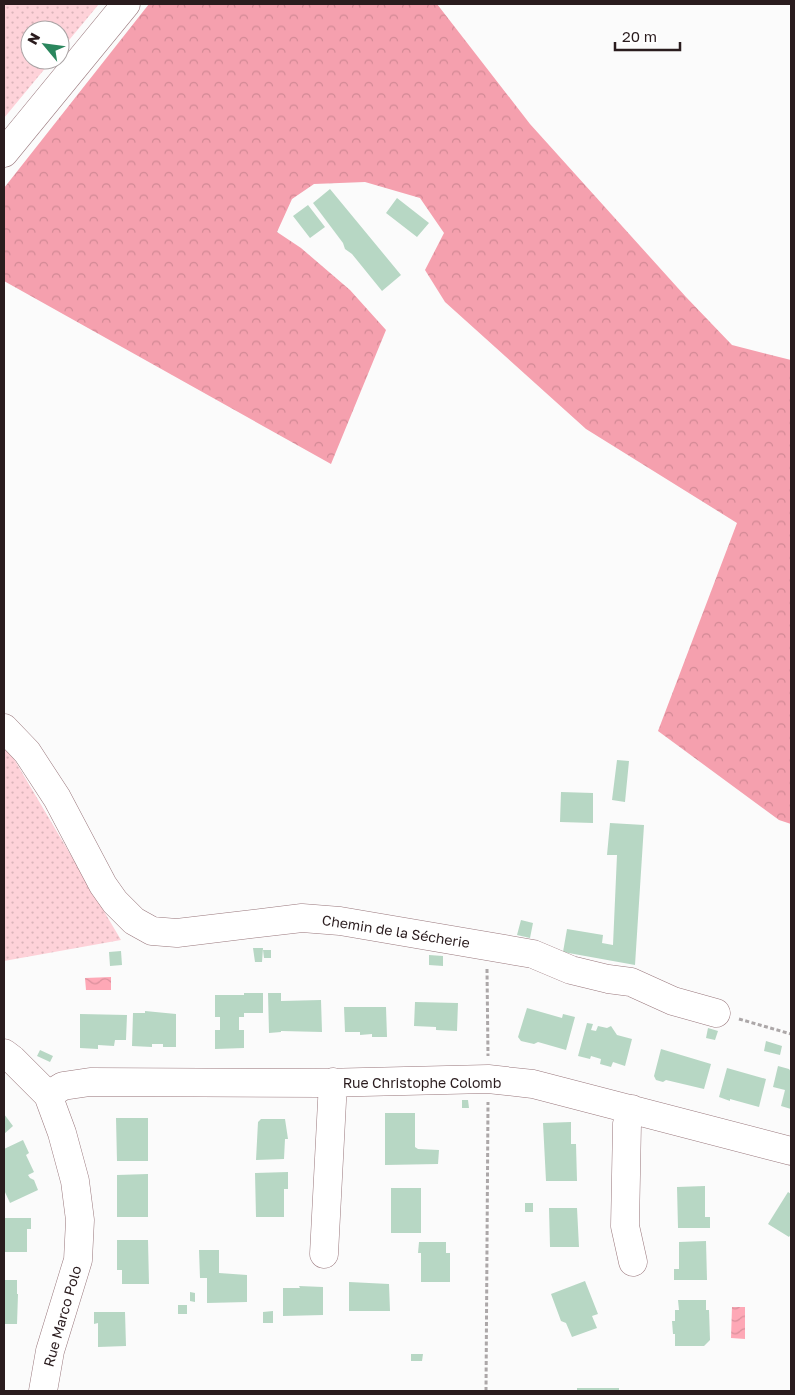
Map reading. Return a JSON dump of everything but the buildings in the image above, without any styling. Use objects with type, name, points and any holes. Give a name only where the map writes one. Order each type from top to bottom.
[{"type":"street","points":[[4,153],[126,4]]},
{"type":"street","name":"Chemin de la Sécherie","points":[[4,728],[27,752],[57,798],[103,885],[115,902],[134,921],[152,931],[177,933],[302,918],[340,921],[533,954],[571,970],[631,982],[673,1001],[716,1013]]},
{"type":"street","name":"Rue Marco Polo","points":[[4,1053],[48,1096],[62,1133],[75,1182],[80,1220],[78,1260],[50,1351],[43,1391]]},
{"type":"street","name":"Rue Christophe Colomb","points":[[48,1096],[63,1086],[90,1082],[333,1082],[488,1079],[533,1084],[791,1151]]},
{"type":"street","points":[[324,1254],[333,1082]]},
{"type":"street","points":[[632,1109],[627,1124],[625,1226],[633,1262]]},
{"type":"path","points":[[486,946],[488,1079],[486,1391]]},
{"type":"path","points":[[716,1013],[791,1034]]},
{"type":"shaded area","points":[[4,4],[99,4],[70,39],[70,20],[20,20],[20,70],[44,70],[4,118]]},
{"type":"shaded area","points":[[4,748],[14,759],[121,940],[4,961]]},
{"type":"green space","points":[[149,4],[437,4],[530,124],[686,297],[732,345],[791,360],[791,824],[779,820],[658,731],[737,523],[586,429],[445,302],[425,270],[444,233],[420,198],[365,182],[314,184],[292,199],[277,232],[301,248],[350,290],[386,330],[331,464],[4,281],[4,188]]},
{"type":"water","points":[[111,977],[111,990],[86,990],[85,978]]},
{"type":"water","points":[[732,1307],[745,1307],[745,1339],[731,1338]]}]
